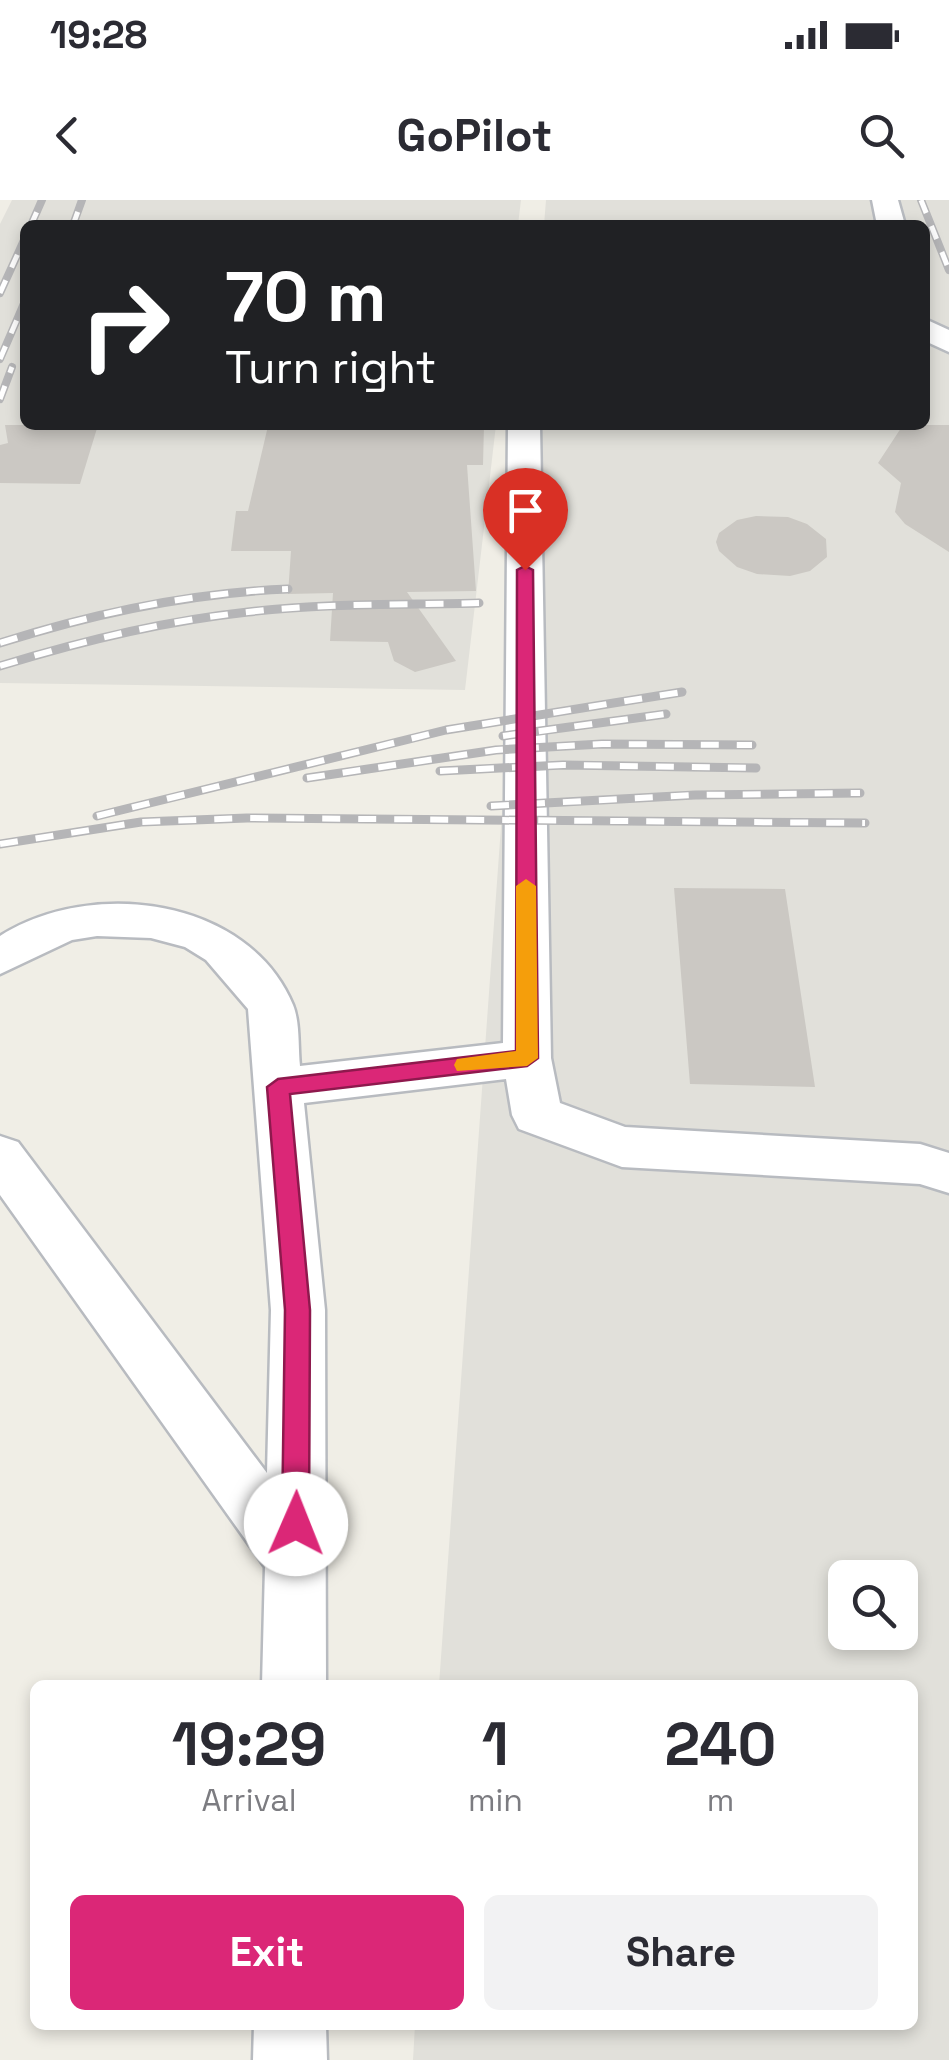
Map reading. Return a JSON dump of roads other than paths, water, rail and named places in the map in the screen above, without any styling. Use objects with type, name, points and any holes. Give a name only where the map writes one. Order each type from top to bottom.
[{"type":"lane","points":[[524,430],[527,1058],[537,1115],[622,1147],[920,1164],[949,1172]]},
{"type":"lane","points":[[0,958],[54,930],[89,921],[139,923],[203,936],[227,953],[256,983],[271,1008],[298,1310],[294,1680]]},
{"type":"lane","points":[[278,1087],[527,1058]]},
{"type":"lane","points":[[0,1156],[295,1559]]},
{"type":"lane","points":[[290,2030],[290,2060]]},
{"type":"railway","points":[[33,220],[42,200]]},
{"type":"railway","points":[[75,220],[82,200]]},
{"type":"railway","points":[[921,200],[929,220]]},
{"type":"railway","points":[[930,222],[949,270]]},
{"type":"railway","points":[[0,293],[20,249]]},
{"type":"railway","points":[[0,359],[20,313]]},
{"type":"railway","points":[[0,399],[12,367]]},
{"type":"railway","points":[[0,643],[142,606],[288,589]]},
{"type":"railway","points":[[0,666],[123,633],[217,616],[306,607],[479,603]]},
{"type":"railway","points":[[97,816],[446,730],[682,692]]},
{"type":"railway","points":[[503,736],[666,714]]},
{"type":"railway","points":[[307,778],[496,750],[602,744],[752,745]]},
{"type":"railway","points":[[440,771],[563,765],[756,768]]},
{"type":"railway","points":[[491,806],[695,795],[860,793]]},
{"type":"railway","points":[[0,844],[141,822],[247,818],[865,823]]}]
